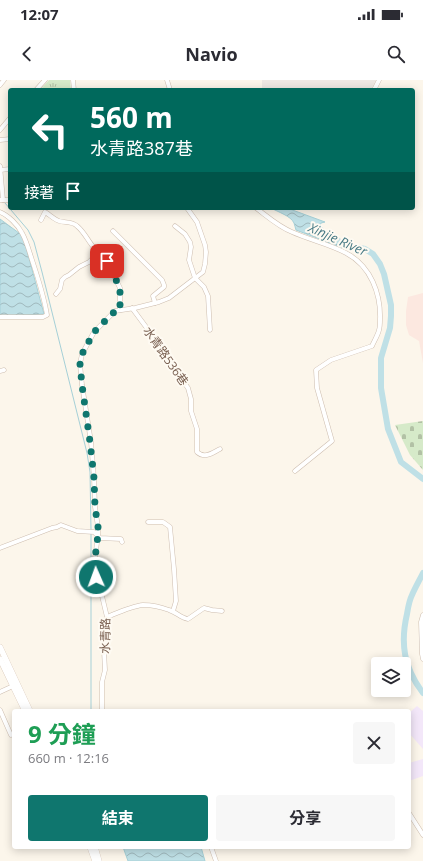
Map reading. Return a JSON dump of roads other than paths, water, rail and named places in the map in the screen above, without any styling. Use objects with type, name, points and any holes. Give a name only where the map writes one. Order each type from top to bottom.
[{"type":"main road","points":[[0,647],[29,709]]},
{"type":"main road","points":[[0,659],[24,709]]},
{"type":"main road","points":[[91,849],[95,861]]},
{"type":"main road","points":[[96,849],[99,861]]},
{"type":"street","points":[[0,85],[4,80]]},
{"type":"street","points":[[38,88],[45,80]]},
{"type":"street","points":[[0,130],[8,120]]},
{"type":"street","points":[[0,166],[1,200]]},
{"type":"street","name":"水青路","points":[[102,709],[102,682],[107,617],[94,566],[98,527],[95,507],[94,478],[80,364],[82,354],[94,332],[115,311],[155,303],[169,298],[203,272],[206,264],[205,245],[197,222],[188,210]]},
{"type":"street","points":[[259,210],[291,232],[347,253],[354,258],[366,269],[373,281],[378,294],[380,308],[380,330],[372,346],[331,360],[316,370],[317,388],[332,441],[295,471]]},
{"type":"street","points":[[0,212],[10,218],[22,232],[26,240],[37,274],[47,315],[43,317],[0,317]]},
{"type":"street","points":[[40,220],[45,212],[60,221],[72,223],[84,233],[91,246],[103,254],[120,288],[120,310]]},
{"type":"street","points":[[176,226],[185,234],[190,242],[191,247],[189,260],[195,278],[204,287],[208,296],[210,330]]},
{"type":"street","points":[[113,231],[162,280],[164,287],[153,296],[155,303]]},
{"type":"street","points":[[56,294],[60,289],[62,280],[65,277],[89,262],[99,252]]},
{"type":"street","name":"水青路536巷","points":[[132,308],[152,335],[170,364],[179,373],[188,388],[191,399],[191,411],[197,429],[197,452],[200,455],[208,455],[220,449]]},
{"type":"street","points":[[148,522],[163,522],[170,526],[176,602],[173,611]]},
{"type":"street","points":[[0,548],[61,525],[76,531],[94,532],[100,538],[117,539],[121,540],[122,542]]},
{"type":"street","points":[[107,617],[144,605],[173,611],[183,618],[188,619],[204,608],[222,611]]},
{"type":"street","points":[[423,615],[421,622],[423,659]]},
{"type":"street","points":[[0,692],[13,686]]},
{"type":"street","points":[[0,710],[11,735]]},
{"type":"street","points":[[411,816],[423,835]]},
{"type":"street","points":[[212,849],[216,861]]},
{"type":"water","points":[[275,210],[292,210],[325,222],[321,223],[320,225],[324,230],[338,236],[343,248],[296,230],[294,223],[284,214]]},
{"type":"water","points":[[0,219],[23,236],[44,314],[0,316]]},
{"type":"water","points":[[124,849],[202,849],[205,861],[128,861]]},
{"type":"waterway","points":[[5,203],[8,207]]},
{"type":"waterway","points":[[11,210],[28,230],[34,242],[42,272],[87,453],[90,472],[91,530]]},
{"type":"waterway","name":"Xinjie River","points":[[333,239],[351,246],[365,249],[373,254],[380,264],[384,274],[391,305],[390,328],[381,358],[381,388],[388,429],[401,462],[423,479]]},
{"type":"waterway","points":[[91,534],[91,709]]},
{"type":"waterway","name":"Xinjie River","points":[[423,573],[410,600],[404,635],[405,655],[408,665],[423,693]]}]
